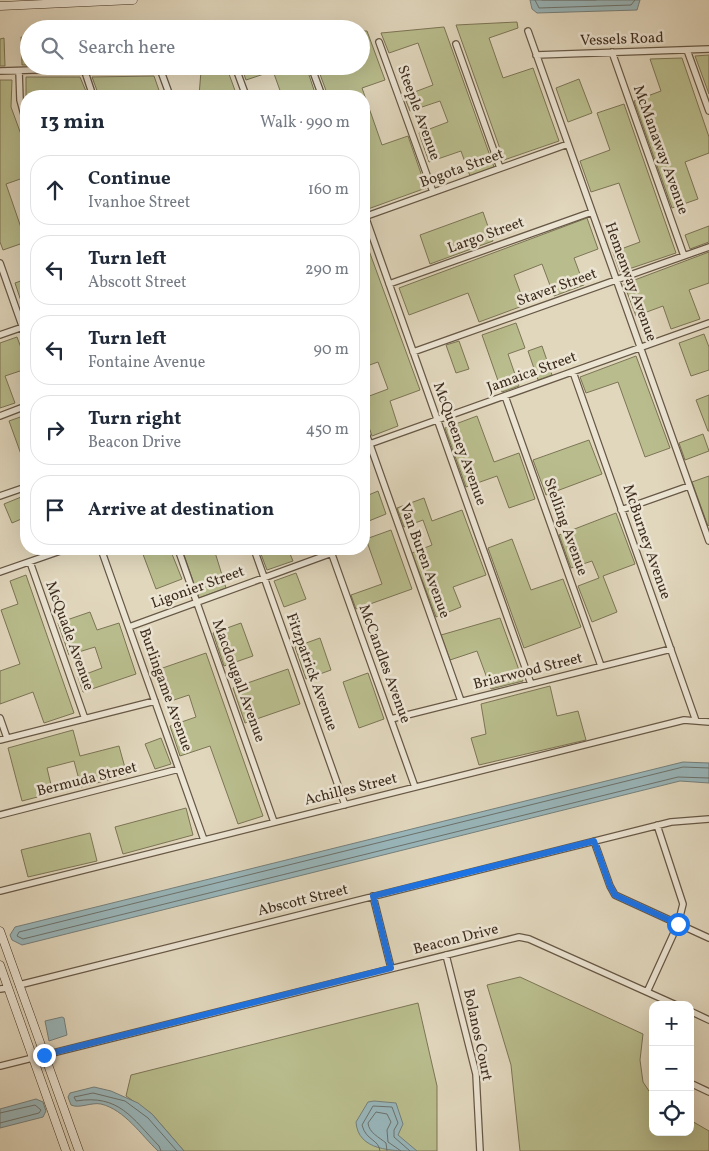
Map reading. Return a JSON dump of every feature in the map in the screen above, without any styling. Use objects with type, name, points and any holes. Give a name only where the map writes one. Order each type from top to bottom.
[{"type":"street","points":[[0,6],[133,0]]},
{"type":"street","name":"Hemenway Avenue","points":[[528,31],[709,541]]},
{"type":"street","name":"Steeple Avenue","points":[[379,42],[433,192]]},
{"type":"street","points":[[456,44],[500,168]]},
{"type":"street","name":"Vessels Road","points":[[536,55],[709,49]]},
{"type":"street","points":[[688,50],[709,111]]},
{"type":"street","name":"McManaway Avenue","points":[[612,52],[684,256]]},
{"type":"street","points":[[0,71],[19,71],[20,100]]},
{"type":"street","points":[[86,75],[91,90]]},
{"type":"street","points":[[162,75],[168,90]]},
{"type":"street","points":[[238,75],[244,90]]},
{"type":"street","points":[[314,75],[320,90]]},
{"type":"street","name":"Bogota Street","points":[[370,213],[568,144]]},
{"type":"street","name":"Largo Street","points":[[389,284],[592,212]]},
{"type":"street","name":"McQueeney Avenue","points":[[370,232],[531,684]]},
{"type":"street","name":"Staver Street","points":[[413,352],[709,247]]},
{"type":"street","points":[[0,263],[20,321]]},
{"type":"street","name":"Jamaica Street","points":[[370,444],[709,324]]},
{"type":"street","points":[[0,335],[20,328]]},
{"type":"street","name":"McBurney Avenue","points":[[573,372],[696,721]]},
{"type":"street","name":"Stelling Avenue","points":[[505,396],[601,666]]},
{"type":"street","points":[[0,416],[20,408]]},
{"type":"street","name":"Van Buren Avenue","points":[[370,456],[460,701]]},
{"type":"street","points":[[622,510],[689,486]]},
{"type":"street","points":[[0,496],[20,488]]},
{"type":"street","points":[[0,572],[49,555]]},
{"type":"street","name":"Burlingame Avenue","points":[[103,555],[204,840]]},
{"type":"street","name":"Macdougall Avenue","points":[[180,555],[274,822]]},
{"type":"street","name":"Fitzpatrick Avenue","points":[[256,555],[344,804]]},
{"type":"street","name":"Ligonier Street","points":[[129,626],[264,578],[321,555]]},
{"type":"street","name":"McCandles Avenue","points":[[332,555],[415,787]]},
{"type":"street","name":"McQuade Avenue","points":[[30,562],[85,719]]},
{"type":"street","name":"Briarwood Street","points":[[390,719],[671,649]]},
{"type":"street","points":[[0,740],[155,701]]},
{"type":"street","points":[[0,718],[7,738]]},
{"type":"street","name":"Achilles Street","points":[[0,891],[684,720],[709,722]]},
{"type":"street","name":"Bermuda Street","points":[[0,815],[179,769]]},
{"type":"street","name":"Abscott Street","points":[[20,985],[657,825],[709,818]]},
{"type":"street","points":[[647,992],[678,924],[683,904],[657,825]]},
{"type":"street","points":[[594,841],[615,895],[709,938]]},
{"type":"street","points":[[373,896],[391,968]]},
{"type":"street","points":[[0,931],[79,1151]]},
{"type":"street","name":"Beacon Drive","points":[[0,1066],[518,937],[529,939],[667,1001]]},
{"type":"street","name":"Bolanos Court","points":[[446,955],[476,1074],[480,1151]]},
{"type":"street","points":[[0,965],[4,988],[33,1058],[66,1151]]},
{"type":"street","points":[[694,1013],[709,1020]]},
{"type":"street","points":[[694,1085],[709,1092]]},
{"type":"green space","points":[[517,22],[518,28],[489,38],[503,78],[533,68],[559,141],[504,160],[456,25]]},
{"type":"green space","points":[[444,27],[494,167],[470,176],[461,151],[429,162],[419,133],[448,122],[440,101],[410,111],[404,96],[433,85],[418,43],[389,53],[381,33]]},
{"type":"green space","points":[[4,38],[5,66],[0,66],[0,39]]},
{"type":"green space","points":[[370,39],[385,80],[362,88],[363,90],[326,90],[320,75],[370,75]]},
{"type":"green space","points":[[709,55],[709,94],[695,56]]},
{"type":"green space","points":[[682,58],[709,137],[709,153],[685,162],[698,199],[672,208],[634,101],[661,91],[650,59]]},
{"type":"green space","points":[[201,75],[229,75],[235,90],[199,90]]},
{"type":"green space","points":[[244,75],[261,75],[246,80]]},
{"type":"green space","points":[[274,75],[309,75],[314,90],[280,90]]},
{"type":"green space","points":[[154,76],[159,90],[97,90],[92,77]]},
{"type":"green space","points":[[26,77],[80,77],[85,90],[26,90]]},
{"type":"green space","points":[[579,79],[592,113],[568,122],[556,88]]},
{"type":"green space","points":[[0,80],[12,80],[11,107],[20,132],[20,179],[6,184],[20,225],[20,244],[3,250],[0,242]]},
{"type":"green space","points":[[624,104],[676,253],[620,272],[613,252],[640,242],[619,183],[591,192],[580,161],[610,150],[597,113]]},
{"type":"green space","points":[[370,111],[382,145],[408,136],[426,188],[370,208]]},
{"type":"green space","points":[[483,212],[493,241],[430,264],[420,235]]},
{"type":"green space","points":[[587,218],[598,249],[574,258],[584,285],[554,296],[542,264],[514,275],[525,305],[479,322],[468,293],[409,315],[399,288]]},
{"type":"green space","points":[[709,226],[709,242],[690,249],[685,235]]},
{"type":"green space","points":[[709,252],[709,283],[689,290],[700,319],[671,329],[663,306],[636,316],[624,284]]},
{"type":"green space","points":[[370,253],[420,390],[390,401],[398,426],[372,436],[370,430],[370,396],[388,389],[378,362],[370,365]]},
{"type":"green space","points":[[20,281],[20,298],[15,283]]},
{"type":"green space","points":[[516,323],[525,348],[508,354],[519,386],[502,392],[482,335]]},
{"type":"green space","points":[[704,334],[709,347],[709,370],[691,376],[679,343]]},
{"type":"green space","points":[[17,337],[20,345],[20,371],[5,376],[15,403],[0,408],[0,343]]},
{"type":"green space","points":[[459,341],[469,369],[456,373],[446,345]]},
{"type":"green space","points":[[542,346],[552,375],[538,380],[528,351]]},
{"type":"green space","points":[[636,356],[670,448],[645,457],[618,382],[586,393],[580,377]]},
{"type":"green space","points":[[709,395],[709,431],[708,431],[696,400]]},
{"type":"green space","points":[[477,416],[494,462],[519,453],[535,499],[509,508],[497,476],[466,487],[445,428]]},
{"type":"green space","points":[[20,417],[20,451],[9,421]]},
{"type":"green space","points":[[703,434],[709,451],[685,460],[679,443]]},
{"type":"green space","points":[[589,440],[602,474],[546,495],[533,460]]},
{"type":"green space","points":[[709,476],[709,525],[708,526],[692,482]]},
{"type":"green space","points":[[378,491],[386,514],[370,521],[370,494]]},
{"type":"green space","points":[[20,497],[20,520],[12,523],[4,504]]},
{"type":"green space","points":[[424,498],[432,521],[462,510],[486,575],[453,587],[461,607],[436,617],[412,553],[432,545],[423,520],[404,527],[397,508]]},
{"type":"green space","points":[[616,513],[635,564],[603,576],[617,612],[592,622],[578,586],[599,578],[592,561],[571,568],[559,535]]},
{"type":"green space","points":[[391,530],[412,589],[356,609],[351,595],[382,584],[370,550],[370,538]]},
{"type":"green space","points":[[512,539],[531,590],[563,579],[581,627],[524,648],[488,548]]},
{"type":"green space","points":[[143,555],[172,555],[182,579],[156,589]]},
{"type":"green space","points":[[184,555],[216,555],[226,588],[199,598]]},
{"type":"green space","points":[[261,555],[290,555],[293,561],[267,570]]},
{"type":"green space","points":[[296,573],[306,599],[284,607],[274,581]]},
{"type":"green space","points":[[26,575],[74,713],[44,723],[33,692],[0,704],[0,671],[20,664],[1,610],[18,604],[10,581]]},
{"type":"green space","points":[[90,612],[97,630],[119,623],[136,674],[83,692],[78,677],[102,668],[95,647],[69,655],[58,623]]},
{"type":"green space","points":[[500,618],[523,681],[491,689],[477,651],[450,660],[441,635]]},
{"type":"green space","points":[[241,623],[253,656],[224,666],[213,633]]},
{"type":"green space","points":[[320,638],[331,670],[306,679],[295,647]]},
{"type":"green space","points":[[206,653],[263,816],[238,824],[210,746],[180,756],[170,726],[196,717],[189,695],[165,703],[154,671]]},
{"type":"green space","points":[[288,669],[300,704],[245,723],[233,688]]},
{"type":"green space","points":[[368,673],[384,719],[359,728],[343,682]]},
{"type":"green space","points":[[550,686],[557,716],[578,711],[586,740],[479,765],[471,738],[486,734],[481,704]]},
{"type":"green space","points":[[73,730],[80,756],[119,746],[127,775],[81,787],[74,761],[47,768],[53,793],[22,801],[8,748]]},
{"type":"green space","points":[[161,738],[171,764],[155,769],[145,744]]},
{"type":"green space","points":[[186,808],[193,835],[123,854],[115,827]]},
{"type":"green space","points":[[90,833],[97,861],[28,877],[21,850]]},
{"type":"green space","points":[[520,977],[643,1034],[640,1060],[643,1082],[649,1091],[649,1136],[694,1136],[694,1122],[709,1131],[709,1151],[520,1151],[511,1065],[487,985]]},
{"type":"green space","points":[[418,1003],[437,1086],[437,1151],[184,1151],[152,1114],[126,1096],[131,1075]]},
{"type":"water","points":[[530,0],[640,0],[637,10],[537,13],[532,9]]},
{"type":"water","points":[[683,762],[709,763],[709,783],[680,781],[22,945],[12,940],[10,935],[15,927]]},
{"type":"water","points":[[64,1018],[67,1035],[49,1041],[45,1021]]},
{"type":"water","points":[[94,1087],[111,1091],[138,1103],[152,1114],[184,1151],[158,1151],[125,1117],[110,1107],[101,1104],[71,1105],[68,1097],[70,1093]]},
{"type":"water","points":[[36,1099],[43,1102],[46,1111],[43,1117],[0,1128],[0,1109]]},
{"type":"water","points":[[368,1102],[396,1103],[403,1124],[398,1135],[417,1151],[397,1151],[378,1147],[363,1139],[358,1132],[356,1122]]},
{"type":"route","points":[[44,1055],[391,968],[373,896],[594,841],[615,895],[678,924]]}]
